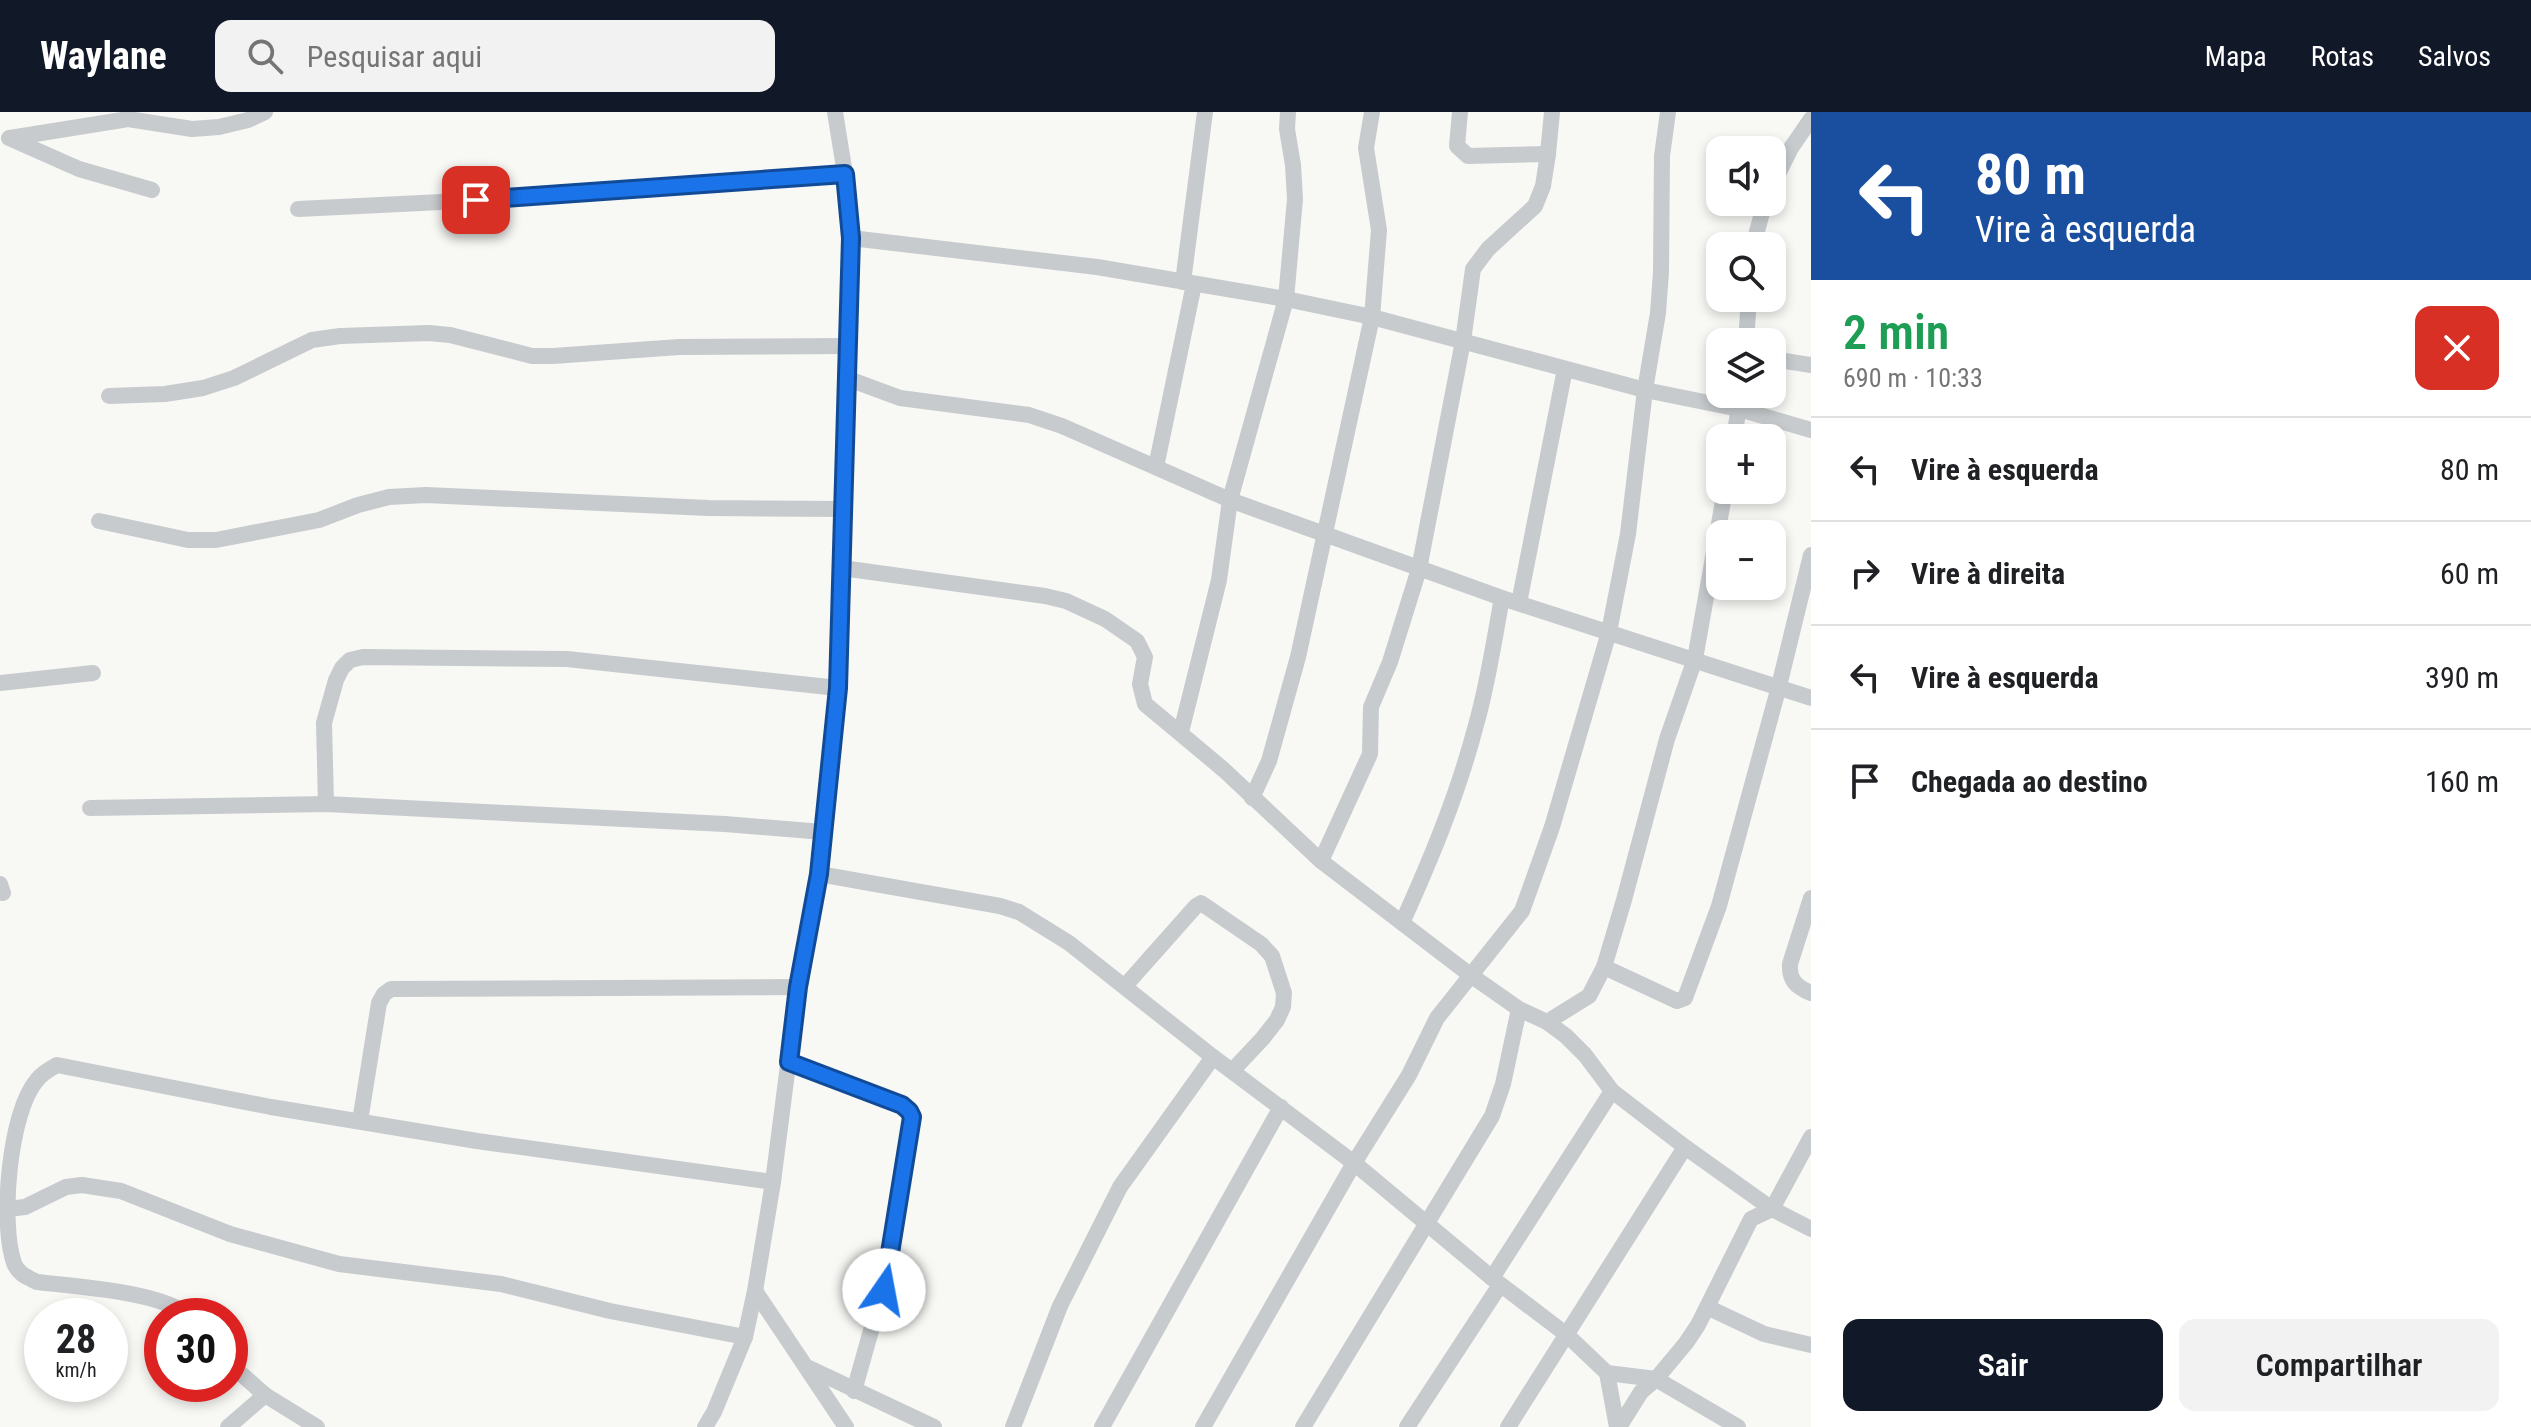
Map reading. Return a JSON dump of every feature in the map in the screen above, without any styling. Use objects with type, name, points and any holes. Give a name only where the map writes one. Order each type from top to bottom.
[{"type":"street","points":[[5,137],[128,119],[192,129],[219,127],[265,112]]},
{"type":"street","points":[[705,1427],[745,1337],[755,1291],[773,1182],[798,987],[819,874],[838,688],[851,238],[835,112]]},
{"type":"street","points":[[1156,467],[1188,283],[1205,112]]},
{"type":"street","points":[[1181,732],[1219,580],[1230,500],[1286,299],[1295,199],[1288,112]]},
{"type":"street","points":[[1252,798],[1269,761],[1298,657],[1372,317],[1379,230],[1366,148],[1372,112]]},
{"type":"street","points":[[1460,112],[1457,146],[1468,156],[1548,154]]},
{"type":"street","points":[[1321,861],[1370,754],[1371,707],[1390,662],[1419,569],[1463,341],[1473,269],[1488,249],[1535,206],[1543,186],[1552,112]]},
{"type":"street","points":[[1203,1427],[1354,1163],[1409,1075],[1437,1018],[1522,911],[1552,827],[1609,632],[1628,534],[1645,390],[1658,313],[1662,156],[1668,112]]},
{"type":"street","points":[[1786,158],[1811,119]]},
{"type":"street","points":[[5,137],[79,169],[152,190]]},
{"type":"street","points":[[298,209],[503,199],[845,174]]},
{"type":"street","points":[[851,238],[1097,267],[1286,299],[1372,317],[1645,390],[1706,398]]},
{"type":"street","points":[[109,396],[165,394],[203,388],[234,378],[312,340],[340,336],[450,335],[532,356],[679,347],[848,346]]},
{"type":"street","points":[[1786,361],[1811,365]]},
{"type":"street","points":[[1402,923],[1436,846],[1464,767],[1510,600],[1565,369]]},
{"type":"street","points":[[846,378],[900,398],[1029,415],[1062,426],[1230,500],[1419,569],[1695,659],[1778,690],[1811,698]]},
{"type":"street","points":[[1755,408],[1811,430]]},
{"type":"street","points":[[99,521],[188,540],[216,540],[319,520],[389,497],[426,495],[708,508],[844,509]]},
{"type":"street","points":[[1547,1022],[1589,996],[1604,967],[1667,739],[1695,659],[1723,504]]},
{"type":"street","points":[[1604,967],[1677,1001],[1685,998],[1719,906],[1811,555]]},
{"type":"street","points":[[842,568],[1045,596],[1066,601],[1105,619],[1137,641],[1145,657],[1140,684],[1145,704],[1224,770],[1321,861],[1469,974],[1519,1009],[1547,1022],[1566,1036],[1612,1091],[1685,1147],[1772,1209],[1811,1229]]},
{"type":"street","points":[[326,804],[324,723],[342,668],[350,660],[363,657],[567,659],[838,688]]},
{"type":"street","points":[[0,683],[93,673]]},
{"type":"street","points":[[90,808],[326,804],[725,824],[823,832]]},
{"type":"street","points":[[819,874],[1000,906],[1019,912],[1069,943],[1354,1163],[1496,1282],[1567,1335],[1607,1373],[1618,1427]]},
{"type":"street","points":[[1811,898],[1789,975],[1792,981],[1811,993]]},
{"type":"street","points":[[1125,986],[1201,903],[1261,944],[1272,956],[1281,979],[1283,1007],[1263,1038],[1232,1071]]},
{"type":"street","points":[[360,1121],[379,1003],[391,989],[798,987]]},
{"type":"street","points":[[1303,1427],[1492,1116],[1503,1084],[1519,1009]]},
{"type":"street","points":[[1013,1427],[1060,1306],[1120,1187],[1213,1057]]},
{"type":"street","points":[[789,1062],[902,1105],[912,1117],[890,1263],[854,1391]]},
{"type":"street","points":[[144,1298],[37,1282],[22,1275],[14,1264],[9,1241],[8,1209],[14,1131],[36,1080],[57,1065],[477,1141],[773,1182]]},
{"type":"street","points":[[1407,1427],[1612,1091]]},
{"type":"street","points":[[1102,1427],[1281,1107]]},
{"type":"street","points":[[1618,1427],[1641,1392],[1686,1343],[1709,1308],[1751,1219],[1772,1209],[1811,1137]]},
{"type":"street","points":[[1508,1427],[1685,1147]]},
{"type":"street","points":[[8,1209],[25,1207],[66,1187],[82,1185],[121,1191],[230,1234],[339,1264],[501,1284],[610,1311],[745,1337]]},
{"type":"street","points":[[755,1291],[846,1427]]},
{"type":"street","points":[[1709,1308],[1764,1334],[1811,1345]]},
{"type":"street","points":[[807,1367],[934,1427]]},
{"type":"street","points":[[1607,1373],[1656,1379],[1738,1427]]},
{"type":"street","points":[[248,1380],[265,1395],[317,1427]]},
{"type":"street","points":[[228,1427],[265,1395]]},
{"type":"route","points":[[476,200],[845,174],[851,238],[838,688],[819,874],[798,987],[789,1062],[902,1105],[912,1117],[884,1290]]}]
